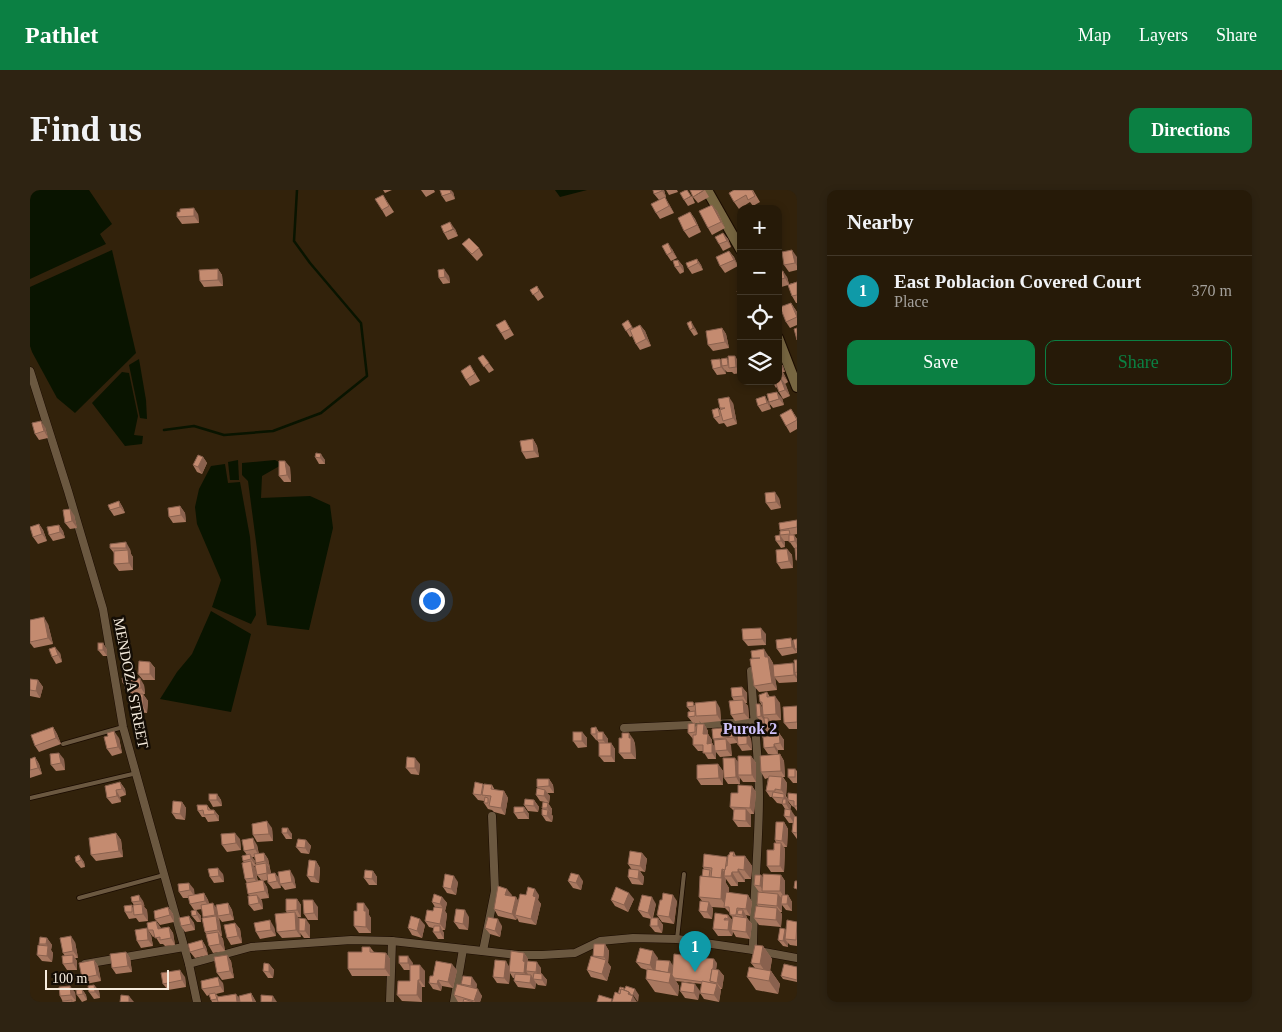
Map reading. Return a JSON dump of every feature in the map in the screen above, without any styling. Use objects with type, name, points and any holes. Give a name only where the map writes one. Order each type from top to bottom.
[{"type":"street","points":[[707,190],[737,243]]},
{"type":"street","points":[[779,340],[797,387]]},
{"type":"street","name":"MENDOZA STREET","points":[[30,371],[103,609],[123,728],[189,964],[197,1002]]},
{"type":"street","points":[[751,672],[759,759],[753,950]]},
{"type":"street","points":[[624,728],[755,722]]},
{"type":"street","points":[[483,951],[495,891],[492,816]]},
{"type":"street","points":[[189,964],[251,947],[352,940],[392,941],[518,955],[542,955],[575,953],[600,941],[633,938],[677,939],[797,958]]},
{"type":"street","points":[[390,1002],[392,941]]},
{"type":"street","points":[[80,964],[184,947]]},
{"type":"street","points":[[454,1002],[463,948]]},
{"type":"lane","points":[[63,744],[123,728]]},
{"type":"lane","points":[[30,798],[137,774]]},
{"type":"lane","points":[[677,939],[684,874]]},
{"type":"lane","points":[[79,898],[164,875]]},
{"type":"shaded area","points":[[30,190],[89,190],[112,224],[100,234],[106,244],[30,279]]},
{"type":"shaded area","points":[[555,190],[587,190],[560,197]]},
{"type":"shaded area","points":[[112,250],[136,353],[75,413],[57,398],[32,352],[30,346],[30,287]]},
{"type":"shaded area","points":[[139,359],[146,400],[147,419],[140,418],[129,365]]},
{"type":"shaded area","points":[[122,372],[129,373],[138,416],[134,435],[143,436],[142,444],[125,446],[92,403]]},
{"type":"shaded area","points":[[238,460],[239,480],[230,480],[228,462]]},
{"type":"shaded area","points":[[275,460],[283,464],[262,476],[261,498],[310,496],[330,505],[333,528],[309,630],[267,625],[248,481],[242,475],[242,463]]},
{"type":"shaded area","points":[[225,464],[228,483],[240,482],[250,537],[256,615],[251,624],[212,607],[221,580],[197,524],[195,507],[199,489],[211,466]]},
{"type":"shaded area","points":[[211,611],[251,634],[231,712],[160,699],[177,672],[192,654]]},
{"type":"building","points":[[440,190],[450,190],[451,193],[442,196]]},
{"type":"building","points":[[653,190],[661,190],[662,191],[654,194]]},
{"type":"building","points":[[686,190],[691,196],[684,200],[680,193]]},
{"type":"building","points":[[690,190],[704,190],[693,197]]},
{"type":"building","points":[[734,190],[752,190],[755,196],[748,200],[746,195],[734,202],[729,193]]},
{"type":"building","points":[[383,195],[389,206],[382,210],[375,199]]},
{"type":"building","points":[[665,197],[669,206],[656,213],[651,204]]},
{"type":"building","points":[[712,205],[721,222],[708,228],[699,211]]},
{"type":"building","points":[[194,208],[194,216],[177,217],[177,212],[180,212],[180,209]]},
{"type":"building","points":[[690,212],[697,225],[684,231],[678,218]]},
{"type":"building","points":[[450,222],[453,229],[444,233],[441,226]]},
{"type":"building","points":[[723,233],[727,241],[719,244],[715,237]]},
{"type":"building","points":[[469,238],[479,248],[472,254],[462,244]]},
{"type":"building","points":[[668,243],[672,252],[667,255],[662,246]]},
{"type":"building","points":[[792,250],[795,263],[784,265],[782,252]]},
{"type":"building","points":[[729,251],[734,260],[720,266],[716,257]]},
{"type":"building","points":[[697,259],[698,263],[688,268],[686,263]]},
{"type":"building","points":[[678,260],[680,266],[675,267],[673,261]]},
{"type":"building","points":[[218,269],[218,280],[200,281],[199,270]]},
{"type":"building","points":[[444,269],[445,277],[439,278],[438,270]]},
{"type":"building","points":[[797,282],[797,295],[792,296],[788,285]]},
{"type":"building","points":[[537,286],[539,291],[533,295],[530,290]]},
{"type":"building","points":[[791,303],[797,317],[786,322],[782,306]]},
{"type":"building","points":[[505,320],[510,329],[501,333],[496,325]]},
{"type":"building","points":[[628,320],[632,327],[626,331],[622,324]]},
{"type":"building","points":[[691,321],[693,328],[690,330],[687,323]]},
{"type":"building","points":[[640,325],[646,339],[636,344],[630,330]]},
{"type":"building","points":[[722,328],[725,342],[708,345],[706,331]]},
{"type":"building","points":[[797,328],[797,340],[794,329]]},
{"type":"building","points":[[483,355],[489,363],[484,367],[478,358]]},
{"type":"building","points":[[728,356],[735,356],[736,367],[729,368]]},
{"type":"building","points":[[727,358],[728,365],[722,366],[721,359]]},
{"type":"building","points":[[720,359],[721,367],[713,369],[711,360]]},
{"type":"building","points":[[470,365],[475,374],[466,380],[461,371]]},
{"type":"building","points":[[782,382],[785,390],[779,392],[776,385],[782,385]]},
{"type":"building","points":[[777,392],[779,399],[769,402],[767,394]]},
{"type":"building","points":[[765,396],[767,403],[758,406],[756,399]]},
{"type":"building","points":[[729,397],[733,418],[723,421],[720,410],[725,408],[720,408],[718,399]]},
{"type":"building","points":[[718,408],[720,416],[714,418],[712,410]]},
{"type":"building","points":[[791,409],[797,420],[786,426],[780,415]]},
{"type":"building","points":[[41,421],[44,431],[35,434],[32,423]]},
{"type":"building","points":[[533,439],[534,451],[522,452],[520,441]]},
{"type":"building","points":[[316,453],[321,454],[320,458],[315,457]]},
{"type":"building","points":[[198,455],[203,457],[198,467],[193,465]]},
{"type":"building","points":[[279,461],[285,461],[287,475],[279,476]]},
{"type":"building","points":[[775,492],[776,502],[766,503],[765,493]]},
{"type":"building","points":[[119,501],[120,507],[110,510],[108,505]]},
{"type":"building","points":[[180,506],[181,515],[169,517],[168,508]]},
{"type":"building","points":[[70,509],[72,521],[65,523],[63,510]]},
{"type":"building","points":[[797,520],[797,527],[780,530],[779,523]]},
{"type":"building","points":[[39,524],[42,534],[33,537],[30,527]]},
{"type":"building","points":[[59,525],[60,532],[49,535],[47,527]]},
{"type":"building","points":[[789,530],[790,534],[780,535],[780,531]]},
{"type":"building","points":[[780,535],[781,541],[776,541],[775,536]]},
{"type":"building","points":[[789,535],[794,535],[795,541],[789,542]]},
{"type":"building","points":[[126,542],[126,548],[110,548],[110,544]]},
{"type":"building","points":[[795,548],[797,548],[797,560],[796,560]]},
{"type":"building","points":[[787,549],[789,561],[777,563],[776,550]]},
{"type":"building","points":[[128,550],[129,563],[114,564],[114,551]]},
{"type":"building","points":[[44,617],[48,638],[30,642],[30,620]]},
{"type":"building","points":[[761,628],[762,639],[743,640],[742,629]]},
{"type":"building","points":[[791,638],[792,647],[777,649],[776,640]]},
{"type":"building","points":[[797,639],[797,649],[795,649],[793,640]]},
{"type":"building","points":[[98,643],[103,643],[103,650],[98,650]]},
{"type":"building","points":[[55,647],[58,655],[52,657],[49,649]]},
{"type":"building","points":[[764,649],[765,657],[768,657],[772,683],[754,686],[750,659],[760,658],[752,658],[751,651]]},
{"type":"building","points":[[794,660],[797,660],[797,672],[795,673]]},
{"type":"building","points":[[139,661],[150,662],[150,674],[138,674]]},
{"type":"building","points":[[793,663],[794,675],[774,677],[773,665]]},
{"type":"building","points":[[122,678],[128,678],[128,682],[123,683]]},
{"type":"building","points":[[140,678],[141,688],[125,689],[125,684],[130,684],[130,680]]},
{"type":"building","points":[[30,679],[38,680],[36,691],[30,690]]},
{"type":"building","points":[[742,687],[743,696],[732,697],[731,688]]},
{"type":"building","points":[[767,692],[767,697],[775,696],[776,714],[763,715],[762,702],[760,702],[759,695]]},
{"type":"building","points":[[133,694],[143,694],[143,706],[132,706]]},
{"type":"building","points":[[743,700],[744,713],[731,715],[729,701]]},
{"type":"building","points":[[716,701],[717,715],[696,716],[695,703]]},
{"type":"building","points":[[687,702],[693,702],[694,706],[687,707]]},
{"type":"building","points":[[756,704],[760,704],[761,716],[757,717]]},
{"type":"building","points":[[797,706],[797,722],[784,723],[783,707]]},
{"type":"building","points":[[695,711],[695,716],[688,717],[688,712]]},
{"type":"building","points":[[764,718],[768,718],[769,729],[765,729]]},
{"type":"building","points":[[762,722],[763,731],[758,731],[758,723]]},
{"type":"building","points":[[695,723],[695,732],[688,733],[688,724]]},
{"type":"building","points":[[697,724],[704,724],[703,734],[708,734],[707,744],[712,743],[712,753],[703,753],[703,745],[693,745],[693,735],[696,735]]},
{"type":"building","points":[[53,727],[56,738],[35,746],[31,735]]},
{"type":"building","points":[[596,727],[596,734],[591,734],[591,728]]},
{"type":"building","points":[[732,727],[733,737],[713,739],[712,729]]},
{"type":"building","points":[[114,731],[118,747],[107,749],[104,737],[108,736],[107,733]]},
{"type":"building","points":[[573,732],[582,732],[582,741],[573,741]]},
{"type":"building","points":[[597,732],[603,732],[603,740],[597,740]]},
{"type":"building","points":[[747,732],[747,744],[738,745],[737,733]]},
{"type":"building","points":[[622,733],[629,733],[631,753],[619,753],[619,738],[622,738]]},
{"type":"building","points":[[779,733],[780,743],[774,744],[774,747],[764,748],[763,737],[774,736],[773,734]]},
{"type":"building","points":[[726,739],[727,750],[715,751],[714,740]]},
{"type":"building","points":[[599,743],[611,743],[611,756],[599,756]]},
{"type":"building","points":[[59,753],[61,763],[51,765],[50,754]]},
{"type":"building","points":[[780,754],[781,771],[761,772],[760,756]]},
{"type":"building","points":[[738,756],[751,756],[752,775],[738,775]]},
{"type":"building","points":[[35,757],[38,768],[30,770],[30,759]]},
{"type":"building","points":[[407,757],[415,758],[415,768],[406,768]]},
{"type":"building","points":[[723,758],[735,758],[736,777],[724,778]]},
{"type":"building","points":[[718,764],[719,778],[697,779],[697,765]]},
{"type":"building","points":[[788,769],[795,769],[795,777],[788,777]]},
{"type":"building","points":[[769,776],[782,777],[781,790],[766,791]]},
{"type":"building","points":[[537,779],[549,779],[549,786],[537,787]]},
{"type":"building","points":[[120,782],[122,789],[116,790],[117,796],[107,798],[105,786]]},
{"type":"building","points":[[475,782],[483,784],[481,795],[473,794]]},
{"type":"building","points":[[484,784],[492,785],[491,789],[504,791],[501,808],[489,806],[491,796],[482,795]]},
{"type":"building","points":[[738,785],[752,786],[750,808],[730,807],[731,793],[738,793]]},
{"type":"building","points":[[537,788],[545,790],[544,796],[536,795]]},
{"type":"building","points":[[773,792],[784,794],[784,798],[772,797]]},
{"type":"building","points":[[788,793],[797,794],[797,806],[794,806],[794,801],[788,800]]},
{"type":"building","points":[[209,794],[217,794],[217,800],[209,800]]},
{"type":"building","points":[[485,797],[488,798],[488,803],[484,803]]},
{"type":"building","points":[[525,799],[534,800],[534,806],[524,805]]},
{"type":"building","points":[[783,799],[786,799],[786,804],[782,804]]},
{"type":"building","points":[[173,801],[182,802],[180,814],[172,813]]},
{"type":"building","points":[[543,802],[548,803],[547,808],[542,808]]},
{"type":"building","points":[[197,805],[207,805],[208,810],[214,810],[215,814],[204,815],[203,810],[198,811]]},
{"type":"building","points":[[514,807],[524,807],[524,812],[514,813]]},
{"type":"building","points":[[542,809],[548,810],[547,816],[542,815]]},
{"type":"building","points":[[734,809],[746,809],[746,821],[733,820]]},
{"type":"building","points":[[785,809],[791,810],[790,817],[784,816]]},
{"type":"building","points":[[794,816],[797,817],[797,833],[792,832]]},
{"type":"building","points":[[267,821],[269,834],[253,835],[252,824]]},
{"type":"building","points":[[776,822],[784,822],[782,841],[775,840]]},
{"type":"building","points":[[282,828],[288,828],[287,833],[282,833]]},
{"type":"building","points":[[116,833],[119,851],[91,855],[89,838]]},
{"type":"building","points":[[235,833],[236,843],[222,845],[221,834]]},
{"type":"building","points":[[253,838],[255,849],[244,851],[242,840]]},
{"type":"building","points":[[298,839],[306,840],[305,848],[296,847]]},
{"type":"building","points":[[774,843],[781,843],[780,866],[767,866],[767,850],[774,850]]},
{"type":"building","points":[[630,851],[642,853],[640,866],[628,864]]},
{"type":"building","points":[[730,852],[734,852],[733,856],[745,856],[744,870],[738,869],[738,872],[732,872],[731,876],[724,876],[725,866],[727,866]]},
{"type":"building","points":[[264,853],[265,861],[256,863],[254,854]]},
{"type":"building","points":[[250,854],[251,859],[243,861],[242,856]]},
{"type":"building","points":[[704,854],[727,857],[725,870],[722,869],[721,878],[711,877],[712,868],[703,867]]},
{"type":"building","points":[[79,855],[81,860],[76,862],[75,857]]},
{"type":"building","points":[[309,860],[316,861],[314,877],[307,876]]},
{"type":"building","points":[[251,861],[254,878],[245,879],[242,863]]},
{"type":"building","points":[[266,863],[267,873],[257,875],[255,865]]},
{"type":"building","points":[[218,868],[219,876],[210,877],[208,869]]},
{"type":"building","points":[[629,869],[639,870],[638,879],[628,877]]},
{"type":"building","points":[[703,869],[710,870],[709,877],[702,877]]},
{"type":"building","points":[[290,870],[292,882],[280,884],[278,872]]},
{"type":"building","points":[[365,870],[373,871],[372,879],[364,878]]},
{"type":"building","points":[[275,873],[277,881],[268,883],[267,874]]},
{"type":"building","points":[[571,873],[579,875],[576,883],[568,881]]},
{"type":"building","points":[[445,874],[454,876],[451,889],[443,887]]},
{"type":"building","points":[[763,874],[781,875],[780,891],[762,891]]},
{"type":"building","points":[[755,875],[761,875],[760,886],[754,885]]},
{"type":"building","points":[[700,876],[722,878],[721,899],[699,897]]},
{"type":"building","points":[[263,880],[265,891],[248,894],[246,883]]},
{"type":"building","points":[[795,881],[797,881],[797,889],[794,888]]},
{"type":"building","points":[[189,883],[190,890],[179,892],[178,884]]},
{"type":"building","points":[[498,886],[507,889],[505,895],[516,897],[512,914],[494,909]]},
{"type":"building","points":[[528,887],[535,889],[533,896],[536,897],[531,919],[515,915],[520,894],[526,895]]},
{"type":"building","points":[[616,887],[629,893],[624,905],[611,900]]},
{"type":"building","points":[[726,892],[748,895],[746,909],[737,908],[736,915],[730,915],[729,907],[724,907]]},
{"type":"building","points":[[758,892],[778,894],[777,906],[757,904]]},
{"type":"building","points":[[204,893],[205,901],[190,904],[188,896]]},
{"type":"building","points":[[663,893],[673,895],[669,917],[657,915]]},
{"type":"building","points":[[434,894],[442,897],[440,904],[432,902]]},
{"type":"building","points":[[139,895],[140,901],[132,902],[131,897]]},
{"type":"building","points":[[257,895],[259,903],[249,905],[248,896]]},
{"type":"building","points":[[642,895],[652,897],[648,913],[638,910]]},
{"type":"building","points":[[782,895],[788,895],[787,904],[781,904]]},
{"type":"building","points":[[286,899],[297,899],[297,910],[286,911]]},
{"type":"building","points":[[303,900],[313,900],[314,913],[304,914]]},
{"type":"building","points":[[700,901],[709,902],[707,912],[699,911]]},
{"type":"building","points":[[213,903],[215,915],[203,917],[201,905]]},
{"type":"building","points":[[228,903],[230,914],[218,916],[216,905]]},
{"type":"building","points":[[357,903],[364,903],[366,927],[354,926],[354,911],[357,911]]},
{"type":"building","points":[[142,904],[143,914],[134,915],[133,905]]},
{"type":"building","points":[[132,905],[132,912],[125,912],[124,906]]},
{"type":"building","points":[[756,906],[777,908],[776,920],[754,918]]},
{"type":"building","points":[[168,907],[170,915],[155,919],[154,911]]},
{"type":"building","points":[[434,907],[443,908],[440,924],[425,921],[427,910],[433,911]]},
{"type":"building","points":[[456,909],[465,910],[463,924],[454,922]]},
{"type":"building","points":[[196,910],[197,915],[192,916],[191,911]]},
{"type":"building","points":[[738,910],[743,910],[742,915],[737,914]]},
{"type":"building","points":[[295,912],[296,930],[277,932],[275,914]]},
{"type":"building","points":[[715,913],[728,915],[728,919],[725,918],[724,920],[729,920],[728,930],[713,929]]},
{"type":"building","points":[[189,916],[191,924],[181,926],[179,918]]},
{"type":"building","points":[[216,916],[218,930],[205,932],[202,918]]},
{"type":"building","points":[[411,916],[420,919],[417,931],[408,928]]},
{"type":"building","points":[[733,916],[747,918],[746,932],[731,930]]},
{"type":"building","points":[[488,917],[498,919],[495,931],[485,928]]},
{"type":"building","points":[[299,918],[306,919],[305,931],[299,931]]},
{"type":"building","points":[[651,918],[658,918],[658,926],[650,926]]},
{"type":"building","points":[[270,920],[271,930],[256,932],[254,923]]},
{"type":"building","points":[[787,920],[797,922],[796,940],[785,939]]},
{"type":"building","points":[[156,921],[158,929],[169,927],[171,938],[160,940],[160,937],[155,938],[153,930],[148,930],[147,923]]},
{"type":"building","points":[[235,923],[238,936],[227,938],[224,925]]},
{"type":"building","points":[[434,926],[440,926],[440,932],[433,932]]},
{"type":"building","points":[[147,928],[148,940],[137,941],[135,930]]},
{"type":"building","points":[[780,928],[785,929],[783,941],[778,940]]},
{"type":"building","points":[[218,932],[220,944],[209,946],[206,934]]},
{"type":"building","points":[[71,936],[73,951],[63,953],[60,938]]},
{"type":"building","points":[[40,937],[47,938],[46,944],[39,944]]},
{"type":"building","points":[[202,940],[204,948],[190,952],[188,944]]},
{"type":"building","points":[[594,944],[605,944],[604,957],[593,956]]},
{"type":"building","points":[[38,945],[48,946],[47,956],[37,955]]},
{"type":"building","points":[[755,945],[763,946],[760,964],[751,963]]},
{"type":"building","points":[[362,947],[370,947],[370,952],[386,953],[385,969],[348,969],[348,952],[362,952]]},
{"type":"building","points":[[640,948],[653,951],[650,965],[636,962]]},
{"type":"building","points":[[511,951],[524,953],[524,973],[509,972]]},
{"type":"building","points":[[126,952],[128,966],[112,968],[110,954]]},
{"type":"building","points":[[674,954],[714,959],[711,983],[674,978],[672,975]]},
{"type":"building","points":[[73,955],[73,963],[63,964],[62,956]]},
{"type":"building","points":[[227,955],[230,971],[217,973],[214,957]]},
{"type":"building","points":[[399,956],[408,956],[408,963],[399,963]]},
{"type":"building","points":[[591,956],[606,960],[602,974],[587,970]]},
{"type":"building","points":[[94,960],[97,975],[82,978],[79,963]]},
{"type":"building","points":[[495,960],[506,961],[504,978],[493,977]]},
{"type":"building","points":[[656,960],[670,961],[668,973],[655,970]]},
{"type":"building","points":[[436,961],[452,964],[448,982],[438,980],[437,984],[429,983],[430,976],[433,976]]},
{"type":"building","points":[[527,961],[537,962],[536,972],[526,971]]},
{"type":"building","points":[[264,963],[269,964],[269,972],[263,971]]},
{"type":"building","points":[[784,964],[797,967],[797,980],[781,976]]},
{"type":"building","points":[[410,965],[420,965],[417,995],[397,995],[398,981],[410,981]]},
{"type":"building","points":[[749,967],[771,971],[769,981],[747,977]]},
{"type":"building","points":[[647,969],[671,973],[669,983],[646,979]]},
{"type":"building","points":[[712,969],[719,970],[717,983],[710,981]]},
{"type":"building","points":[[180,970],[182,980],[163,984],[161,973]]},
{"type":"building","points":[[534,973],[542,974],[542,980],[533,979]]},
{"type":"building","points":[[515,974],[531,975],[530,983],[514,981]]},
{"type":"building","points":[[463,976],[472,977],[471,986],[461,984]]},
{"type":"building","points":[[218,977],[220,986],[202,989],[201,981]]},
{"type":"building","points":[[702,981],[717,984],[714,995],[700,993]]},
{"type":"building","points":[[682,982],[695,984],[694,993],[680,991]]},
{"type":"building","points":[[457,984],[478,989],[474,1001],[454,995]]},
{"type":"building","points":[[94,985],[95,992],[89,992],[88,986]]},
{"type":"building","points":[[70,986],[71,995],[60,996],[59,987]]},
{"type":"building","points":[[626,986],[635,989],[633,995],[624,990]]},
{"type":"building","points":[[620,987],[624,988],[624,990],[621,989],[620,994],[618,994]]},
{"type":"building","points":[[82,989],[83,994],[77,995],[76,990]]},
{"type":"building","points":[[621,989],[633,996],[631,1002],[612,1002],[615,992],[620,994]]},
{"type":"building","points":[[215,993],[217,999],[211,1000],[209,994]]},
{"type":"building","points":[[251,993],[253,1002],[240,1002],[239,996]]},
{"type":"building","points":[[236,994],[237,1002],[218,1002],[217,997]]},
{"type":"building","points":[[121,995],[129,996],[129,1002],[120,1002]]},
{"type":"building","points":[[261,995],[273,996],[272,1002],[261,1002]]},
{"type":"building","points":[[599,995],[612,999],[611,1002],[597,1002]]},
{"type":"waterway","points":[[164,430],[194,426],[224,435],[273,431],[321,413],[367,376],[361,323],[310,263],[294,241],[297,190]]},
{"type":"place","name":"East Poblacion Covered Court","points":[[695,972]]},
{"type":"district","name":"Purok 2","points":[[750,728]]}]
